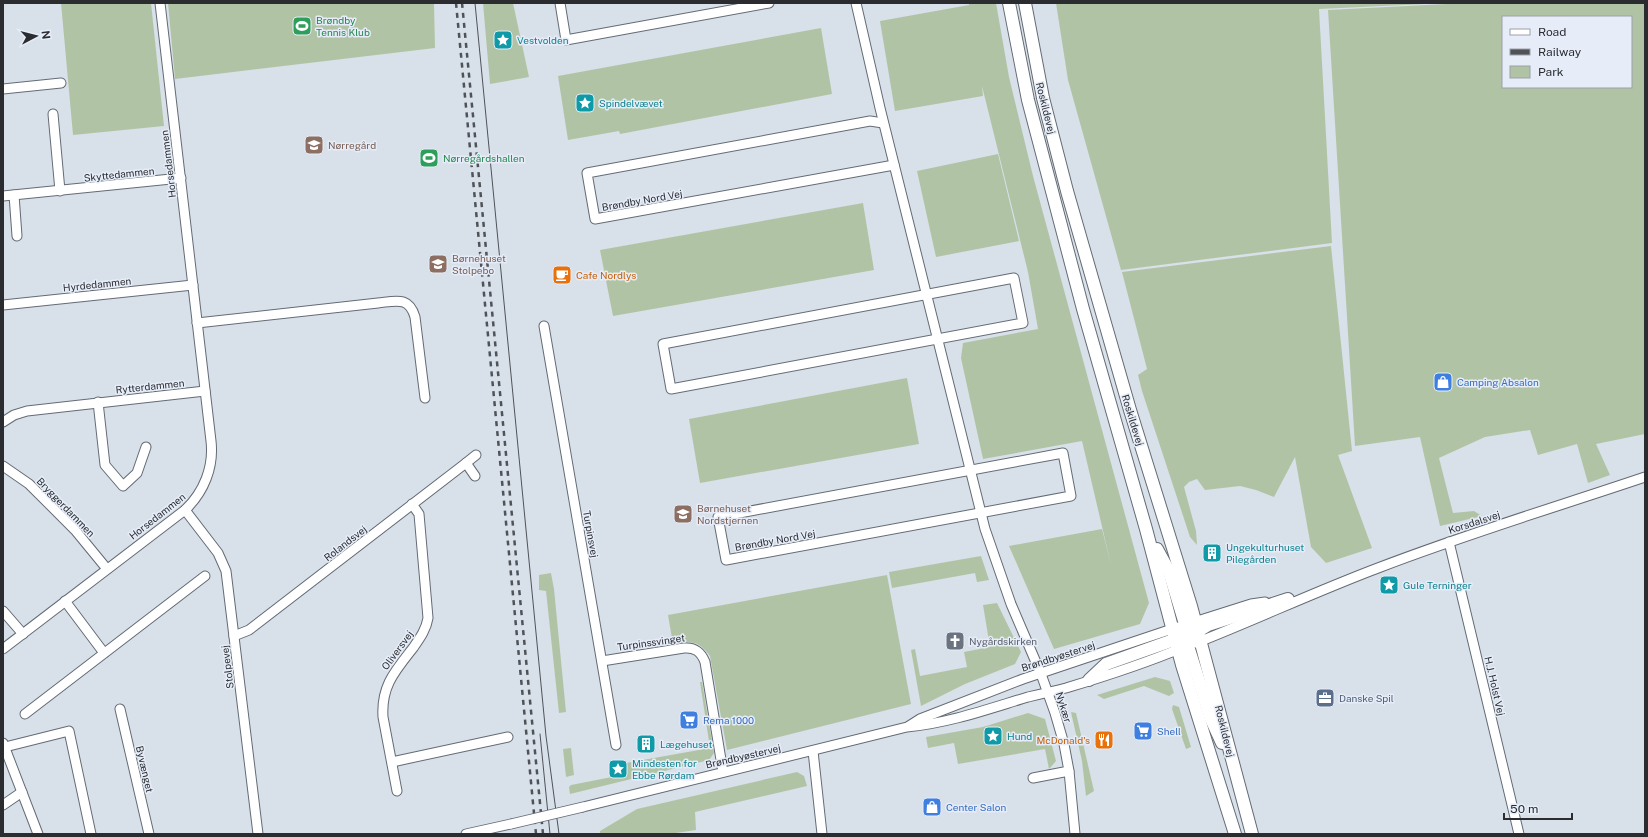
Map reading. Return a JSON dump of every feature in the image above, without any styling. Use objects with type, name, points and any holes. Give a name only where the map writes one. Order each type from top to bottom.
[{"type":"main road","name":"Roskildevej","points":[[1009,3],[1031,114],[1085,316],[1146,529],[1169,571],[1211,719],[1234,768],[1252,834]]},
{"type":"main road","name":"Roskildevej","points":[[1025,3],[1043,98],[1067,191],[1130,410],[1187,636],[1190,692],[1235,834]]},
{"type":"main road","points":[[1089,680],[1106,664],[1187,636],[1208,625],[1288,599]]},
{"type":"street","name":"Horsedammen","points":[[3,649],[107,568],[185,510],[200,492],[207,478],[211,463],[212,448],[160,3]]},
{"type":"street","points":[[560,3],[566,40],[769,3]]},
{"type":"street","points":[[856,3],[883,123],[980,513],[992,554],[1010,604],[1041,674]]},
{"type":"street","points":[[3,88],[61,83]]},
{"type":"street","points":[[53,114],[60,191]]},
{"type":"street","name":"Brøndby Nord Vej","points":[[883,123],[870,121],[587,173],[595,219],[894,165]]},
{"type":"street","name":"Skyttedammen","points":[[3,196],[181,178]]},
{"type":"street","points":[[14,195],[17,236]]},
{"type":"street","points":[[1014,278],[1023,323],[937,339],[671,389],[663,344],[1014,278]]},
{"type":"street","name":"Hyrdedammen","points":[[3,305],[193,285]]},
{"type":"street","points":[[197,323],[378,303],[400,301],[407,303],[412,308],[415,317],[425,398]]},
{"type":"street","name":"Turpinsvej","points":[[544,326],[616,744]]},
{"type":"street","name":"Rytterdammen","points":[[3,422],[27,411],[205,391]]},
{"type":"street","points":[[98,402],[105,465],[123,486],[137,473],[146,447]]},
{"type":"street","name":"Brøndby Nord Vej","points":[[1063,453],[1071,496],[980,513],[726,560],[718,517],[1063,453]]},
{"type":"street","name":"Rolandsvej","points":[[234,636],[249,630],[476,455]]},
{"type":"street","points":[[466,463],[475,476]]},
{"type":"street","name":"Bryggerdammen","points":[[3,466],[29,484],[75,530],[107,568]]},
{"type":"street","name":"Korsdalsvej","points":[[1187,636],[1257,619],[1311,594],[1449,542],[1645,477]]},
{"type":"street","name":"Oliversvej","points":[[397,791],[384,717],[384,693],[394,672],[422,635],[428,618],[419,514],[412,504]]},
{"type":"street","name":"Stolpevej","points":[[185,510],[218,553],[224,564],[258,834]]},
{"type":"street","name":"H.J. Holst Vej","points":[[1449,542],[1520,834]]},
{"type":"street","points":[[25,714],[205,576]]},
{"type":"street","name":"Korsdalsvej","points":[[1288,599],[1311,594]]},
{"type":"street","points":[[65,601],[104,653]]},
{"type":"street","points":[[3,611],[23,634]]},
{"type":"street","name":"Brøndbyøstervej","points":[[908,727],[920,719],[1023,679],[1187,636]]},
{"type":"street","name":"Turpinssvinget","points":[[602,661],[684,648],[693,648],[698,652],[705,662],[723,772]]},
{"type":"street","name":"Nykær","points":[[1041,674],[1064,744],[1069,771],[1075,834]]},
{"type":"street","name":"Brøndbyøstervej","points":[[466,834],[583,807],[908,727],[921,726],[980,712],[1089,680]]},
{"type":"street","name":"Byvænget","points":[[120,709],[149,834]]},
{"type":"street","points":[[38,834],[4,745],[69,731],[91,834]]},
{"type":"street","points":[[392,762],[508,737]]},
{"type":"street","points":[[813,751],[822,834]]},
{"type":"street","points":[[1033,778],[1069,771]]},
{"type":"street","points":[[3,805],[22,792]]},
{"type":"green space","points":[[61,3],[151,3],[164,126],[73,135]]},
{"type":"green space","name":"Brøndby Tennis Klub","points":[[168,3],[434,3],[435,48],[175,79]]},
{"type":"green space","name":"Vestvolden","points":[[483,3],[513,3],[529,77],[490,84]]},
{"type":"green space","points":[[969,3],[996,3],[1009,77],[1033,176],[1149,603],[1140,624],[1054,649],[1009,546],[1102,529],[1111,565],[1082,441],[983,459],[961,358],[963,343],[1038,329],[1028,272],[982,86],[983,96],[895,111],[880,21],[969,5]]},
{"type":"green space","points":[[1056,3],[1446,3],[1319,9],[1332,243],[1121,270],[1068,80]]},
{"type":"green space","points":[[1466,3],[1645,3],[1645,434],[1596,444],[1610,475],[1588,483],[1577,444],[1538,455],[1530,430],[1485,437],[1439,458],[1453,513],[1474,511],[1482,516],[1440,526],[1420,437],[1355,446],[1328,10]]},
{"type":"green space","points":[[821,28],[832,94],[620,134],[619,131],[568,140],[558,76]]},
{"type":"green space","points":[[998,154],[1019,241],[936,257],[917,171]]},
{"type":"green space","points":[[863,203],[874,270],[613,316],[600,250]]},
{"type":"green space","points":[[1331,246],[1352,451],[1338,455],[1372,548],[1326,563],[1311,547],[1295,457],[1274,497],[1240,486],[1205,490],[1197,479],[1189,482],[1184,487],[1196,531],[1197,545],[1190,537],[1142,391],[1138,375],[1147,369],[1122,272]]},
{"type":"green space","points":[[907,378],[919,444],[700,483],[689,419]]},
{"type":"green space","points":[[981,556],[989,580],[977,582],[975,573],[892,588],[889,572]]},
{"type":"green space","points":[[551,573],[554,589],[566,712],[559,713],[546,591],[539,590],[539,575]]},
{"type":"green space","points":[[887,575],[911,704],[727,750],[710,656],[698,644],[685,642],[673,644],[668,615]]},
{"type":"green space","points":[[997,603],[1021,652],[1015,664],[965,684],[921,706],[911,650],[915,649],[920,676],[967,667],[964,652],[990,647],[983,605]]},
{"type":"green space","points":[[1155,677],[1170,681],[1174,693],[1169,696],[1144,686],[1104,699],[1097,695]]},
{"type":"green space","points":[[700,682],[702,682],[714,753],[709,760],[570,794],[569,787],[571,785],[617,776],[626,763],[710,748]]},
{"type":"green space","points":[[1173,705],[1179,707],[1191,747],[1186,749],[1172,709]]},
{"type":"green space","points":[[1071,712],[1076,713],[1094,791],[1086,796],[1082,761]]},
{"type":"green space","points":[[1028,713],[1045,719],[1056,761],[1049,769],[1045,749],[958,764],[954,743],[928,748],[926,737],[983,727]]},
{"type":"green space","points":[[571,748],[574,775],[566,777],[563,749]]},
{"type":"green space","points":[[797,772],[804,776],[807,786],[695,812],[696,830],[669,834],[600,834],[600,831],[637,809]]},
{"type":"tram line","points":[[475,3],[546,736],[559,834]]},
{"type":"tram line","points":[[540,734],[550,834]]},
{"type":"railway","points":[[456,3],[536,834]]},
{"type":"railway","points":[[462,3],[543,834]]},
{"type":"place","name":"Brøndby Tennis Klub","points":[[302,26]]},
{"type":"place","name":"Vestvolden","points":[[503,40]]},
{"type":"place","name":"Spindelvævet","points":[[585,103]]},
{"type":"place","name":"Nørregård","points":[[314,145]]},
{"type":"place","name":"Nørregårdshallen","points":[[429,158]]},
{"type":"place","name":"Børnehuset Stolpebo","points":[[438,264]]},
{"type":"place","name":"Cafe Nordlys","points":[[562,275]]},
{"type":"place","name":"Camping Absalon","points":[[1443,382]]},
{"type":"place","name":"Børnehuset Nordstjernen","points":[[683,514]]},
{"type":"place","name":"Ungekulturhuset Pilegården","points":[[1212,553]]},
{"type":"place","name":"Gule Terninger","points":[[1389,585]]},
{"type":"place","name":"Nygårdskirken","points":[[955,641]]},
{"type":"place","name":"Danske Spil","points":[[1325,698]]},
{"type":"place","name":"Rema 1000","points":[[689,720]]},
{"type":"place","name":"Shell","points":[[1143,731]]},
{"type":"place","name":"Hund","points":[[993,736]]},
{"type":"place","name":"McDonald's","points":[[1104,740]]},
{"type":"place","name":"Lægehuset","points":[[646,744]]},
{"type":"place","name":"Mindesten for Ebbe Rørdam","points":[[618,769]]},
{"type":"place","name":"Center Salon","points":[[932,807]]}]
